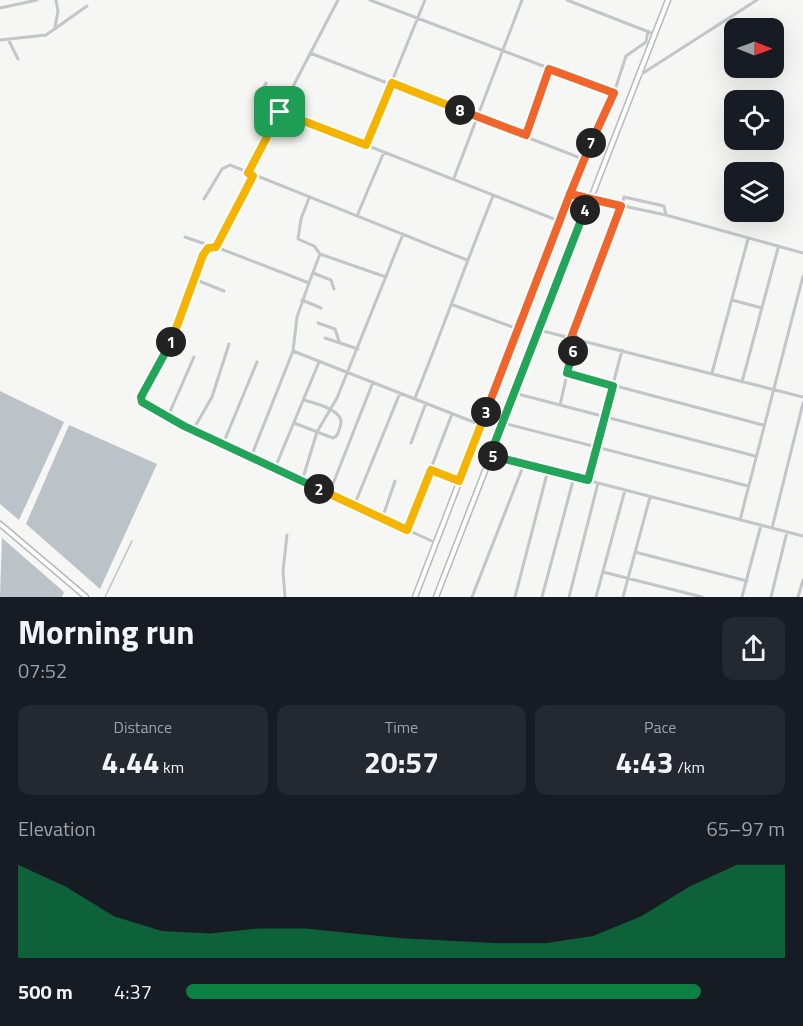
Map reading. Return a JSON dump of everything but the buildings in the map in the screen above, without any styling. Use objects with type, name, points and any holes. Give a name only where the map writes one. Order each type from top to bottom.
[{"type":"main road","points":[[436,597],[668,0]]},
{"type":"main road","points":[[415,597],[570,194],[590,199]]},
{"type":"main road","points":[[0,524],[86,597]]},
{"type":"street","points":[[0,8],[37,0]]},
{"type":"street","points":[[55,28],[58,11],[56,0]]},
{"type":"street","points":[[248,173],[338,0]]},
{"type":"street","points":[[370,0],[614,93]]},
{"type":"street","points":[[366,145],[425,0]]},
{"type":"street","points":[[453,178],[522,0]]},
{"type":"street","points":[[568,0],[654,34]]},
{"type":"street","points":[[638,76],[757,0]]},
{"type":"street","points":[[0,40],[46,35],[87,6]]},
{"type":"street","points":[[570,194],[583,159],[614,93],[626,56],[646,42],[648,31]]},
{"type":"street","points":[[8,39],[18,60]]},
{"type":"street","points":[[310,53],[583,159]]},
{"type":"street","points":[[526,135],[549,69]]},
{"type":"street","points":[[266,83],[260,96],[261,102],[280,112],[559,221]]},
{"type":"street","points":[[357,216],[384,152]]},
{"type":"street","points":[[204,199],[225,166],[230,165],[468,260]]},
{"type":"street","points":[[215,247],[253,176]]},
{"type":"street","points":[[415,398],[494,196]]},
{"type":"street","points":[[560,405],[573,339],[626,196],[664,206],[666,215]]},
{"type":"street","points":[[309,198],[301,219],[298,239],[314,246],[320,254],[386,278]]},
{"type":"street","points":[[590,199],[666,215],[778,248],[803,253]]},
{"type":"street","points":[[302,481],[317,432],[337,398],[403,234]]},
{"type":"street","points":[[185,237],[309,283]]},
{"type":"street","points":[[712,373],[748,239]]},
{"type":"street","points":[[215,247],[208,248],[203,255],[170,346],[141,397],[142,402],[149,408],[193,430],[436,543]]},
{"type":"street","points":[[742,382],[778,248]]},
{"type":"street","points":[[251,457],[293,351],[295,324],[320,254]]},
{"type":"street","points":[[313,273],[331,280],[334,289]]},
{"type":"street","points":[[740,520],[803,276]]},
{"type":"street","points":[[194,279],[224,291]]},
{"type":"street","points":[[302,300],[321,308]]},
{"type":"street","points":[[732,300],[762,308]]},
{"type":"street","points":[[453,304],[518,329]]},
{"type":"street","points":[[318,323],[335,329],[339,342]]},
{"type":"street","points":[[539,330],[803,397]]},
{"type":"street","points":[[325,338],[358,349]]},
{"type":"street","points":[[193,430],[213,397],[229,344]]},
{"type":"street","points":[[588,480],[621,350]]},
{"type":"street","points":[[293,351],[481,425]]},
{"type":"street","points":[[169,417],[194,357]]},
{"type":"street","points":[[223,444],[257,362]]},
{"type":"street","points":[[275,468],[319,362]]},
{"type":"street","points":[[567,373],[764,425]]},
{"type":"street","points":[[329,494],[373,382]]},
{"type":"street","points":[[354,506],[400,393]]},
{"type":"street","points":[[514,393],[755,456]]},
{"type":"street","points":[[294,423],[333,438],[337,436],[342,419],[329,409],[304,400]]},
{"type":"street","points":[[411,443],[426,403]]},
{"type":"street","points":[[772,528],[803,403]]},
{"type":"street","points":[[407,530],[452,414]]},
{"type":"street","points":[[503,423],[748,486]]},
{"type":"street","points":[[490,455],[740,520],[803,534]]},
{"type":"street","points":[[472,597],[524,464]]},
{"type":"street","points":[[431,470],[459,481]]},
{"type":"street","points":[[515,597],[548,470]]},
{"type":"street","points":[[542,597],[573,477]]},
{"type":"street","points":[[382,519],[395,481]]},
{"type":"street","points":[[569,597],[598,483]]},
{"type":"street","points":[[596,597],[625,490]]},
{"type":"street","points":[[623,597],[650,496]]},
{"type":"street","points":[[742,597],[761,525]]},
{"type":"street","points":[[771,597],[787,531]]},
{"type":"street","points":[[285,597],[283,571],[287,535]]},
{"type":"street","points":[[635,552],[747,581]]},
{"type":"street","points":[[603,572],[702,597]]},
{"type":"street","points":[[798,597],[803,580]]},
{"type":"shaded area","points":[[0,391],[64,422],[19,520],[0,504]]},
{"type":"shaded area","points":[[69,425],[157,464],[100,589],[26,524]]},
{"type":"shaded area","points":[[2,538],[64,592],[62,597],[0,597]]},
{"type":"waterway","points":[[105,597],[132,541]]},
{"type":"route","points":[[280,112],[248,173],[253,176],[216,247],[208,248],[203,255],[170,346],[150,385],[141,397],[142,402],[149,408],[206,437],[407,530],[431,470],[459,481],[570,194],[590,199],[490,455],[588,480],[613,386],[567,373],[575,339],[571,338],[599,270],[621,206],[570,194],[583,159],[614,93],[549,69],[526,135],[392,83],[366,145],[280,112]]}]
